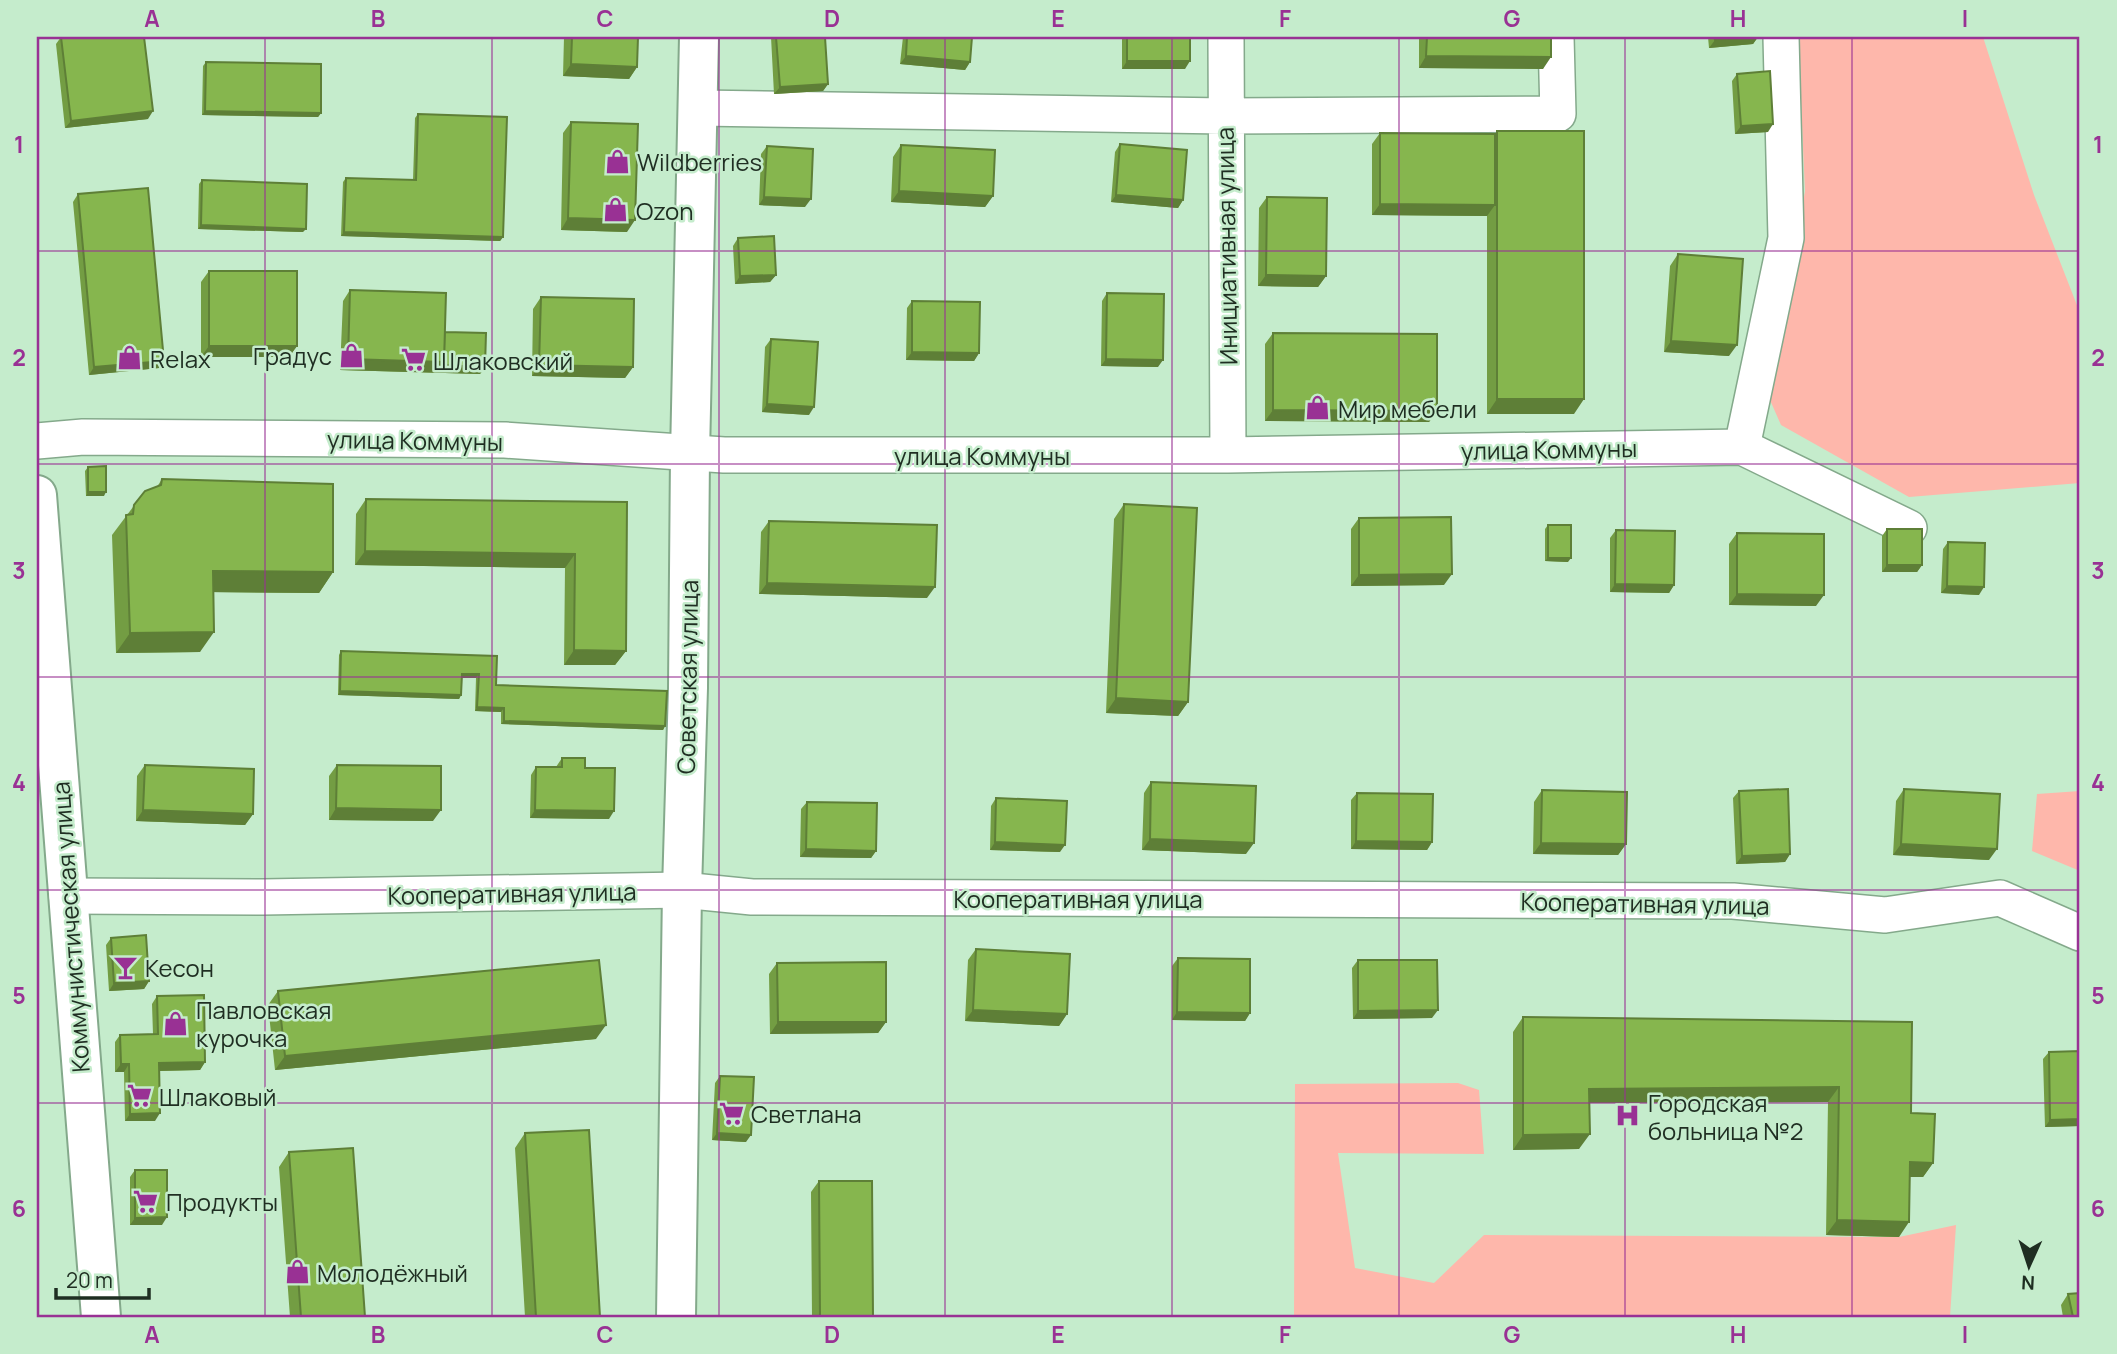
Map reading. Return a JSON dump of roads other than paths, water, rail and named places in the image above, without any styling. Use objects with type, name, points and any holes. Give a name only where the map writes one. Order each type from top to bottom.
[{"type":"street","name":"Советская улица","points":[[676,1317],[699,37]]},
{"type":"street","name":"Инициативная улица","points":[[1226,37],[1228,455]]},
{"type":"street","points":[[699,108],[1225,116],[1558,114],[1556,37]]},
{"type":"street","points":[[1742,447],[1786,238],[1781,37]]},
{"type":"street","name":"улица Коммуны","points":[[37,441],[83,437],[505,440],[634,447],[690,454],[1228,455],[1742,447],[1909,528]]},
{"type":"street","name":"Коммунистическая улица","points":[[37,495],[101,1317]]},
{"type":"street","name":"Кооперативная улица","points":[[67,896],[263,897],[682,890],[752,897],[1733,901],[1885,915],[2000,898],[2080,933]]},
{"type":"place","name":"Wildberries","points":[[617,161]]},
{"type":"place","name":"Ozon","points":[[616,210]]},
{"type":"place","name":"Градус","points":[[352,355]]},
{"type":"place","name":"Relax","points":[[130,358]]},
{"type":"place","name":"Шлаковский","points":[[413,360]]},
{"type":"place","name":"Мир мебели","points":[[1318,408]]},
{"type":"place","name":"Кесон","points":[[125,967]]},
{"type":"place","name":"Павловская курочка","points":[[176,1023]]},
{"type":"place","name":"Шлаковый","points":[[139,1096]]},
{"type":"place","name":"Светлана","points":[[731,1113]]},
{"type":"place","name":"Городская больница №2","points":[[1628,1116]]},
{"type":"place","name":"Продукты","points":[[146,1201]]},
{"type":"place","name":"Молодёжный","points":[[297,1272]]}]
